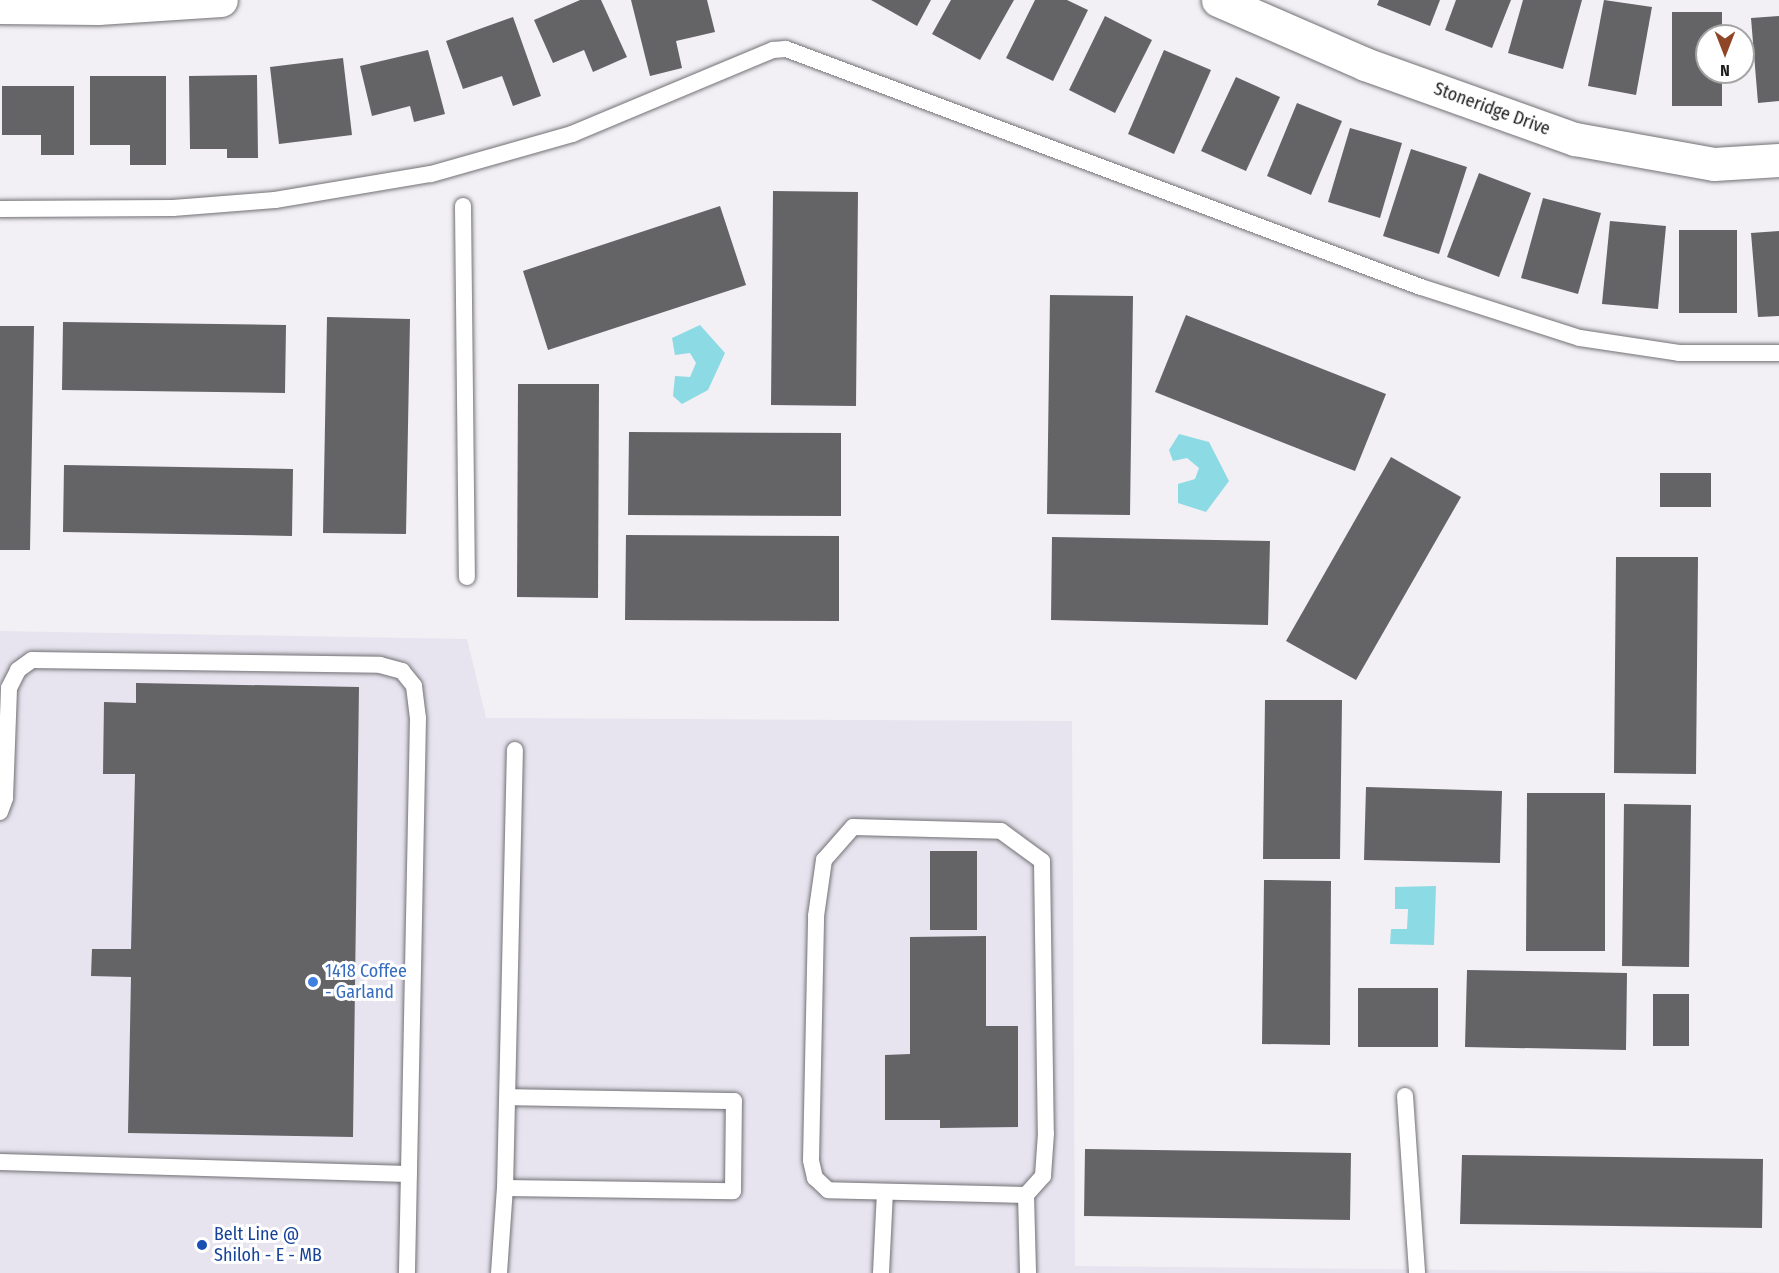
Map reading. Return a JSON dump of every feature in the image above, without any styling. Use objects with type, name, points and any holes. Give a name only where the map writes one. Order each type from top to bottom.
[{"type":"street","points":[[0,7],[98,8],[221,0]]},
{"type":"street","name":"Stoneridge Drive","points":[[1218,0],[1365,64],[1575,139],[1714,164],[1779,160]]},
{"type":"lane","points":[[0,209],[173,208],[275,200],[431,174],[572,134],[773,50],[786,48],[1421,287],[1580,338],[1679,353],[1779,353]]},
{"type":"lane","points":[[463,206],[468,577]]},
{"type":"lane","points":[[0,812],[5,798],[7,678],[32,660],[380,665],[402,671],[414,686],[418,718],[407,1273]]},
{"type":"lane","points":[[499,1273],[506,1188],[515,750]]},
{"type":"lane","points":[[1026,1195],[828,1190],[815,1178],[811,1160],[816,916],[824,860],[853,827],[1001,831],[1042,861],[1046,1133],[1043,1176],[1026,1195],[1028,1273]]},
{"type":"lane","points":[[1405,1096],[1417,1273]]},
{"type":"lane","points":[[506,1188],[734,1191],[734,1101],[508,1097]]},
{"type":"lane","points":[[0,1162],[410,1174]]},
{"type":"lane","points":[[881,1273],[885,1192]]},
{"type":"shaded area","points":[[0,631],[467,639],[486,718],[1072,721],[1075,1266],[1779,1273],[0,1273]]},
{"type":"water","points":[[700,325],[725,353],[708,390],[682,404],[673,396],[675,376],[690,377],[696,363],[690,353],[675,355],[672,338]]},
{"type":"water","points":[[1179,434],[1209,442],[1229,481],[1206,512],[1178,503],[1178,484],[1195,479],[1199,468],[1187,458],[1173,461],[1169,450]]},
{"type":"water","points":[[1436,886],[1434,945],[1390,944],[1391,929],[1407,929],[1408,909],[1395,909],[1395,887]]},
{"type":"building","points":[[580,0],[601,0],[627,57],[593,72],[584,50],[553,63],[534,20]]},
{"type":"building","points":[[631,0],[707,0],[715,32],[676,41],[682,68],[650,76]]},
{"type":"building","points":[[871,0],[931,0],[917,26]]},
{"type":"building","points":[[951,0],[1014,0],[980,60],[932,34]]},
{"type":"building","points":[[1035,0],[1067,0],[1088,10],[1053,81],[1006,58]]},
{"type":"building","points":[[1379,0],[1440,0],[1430,26],[1377,5]]},
{"type":"building","points":[[1456,0],[1511,0],[1492,48],[1445,30]]},
{"type":"building","points":[[1523,0],[1582,0],[1563,69],[1508,53]]},
{"type":"building","points":[[1604,0],[1652,7],[1636,95],[1588,86]]},
{"type":"building","points":[[1672,12],[1722,12],[1722,24],[1695,24],[1695,84],[1722,84],[1722,106],[1672,106]]},
{"type":"building","points":[[1105,16],[1152,40],[1115,113],[1069,90]]},
{"type":"building","points":[[1779,16],[1779,101],[1758,103],[1755,24],[1751,24],[1751,18]]},
{"type":"building","points":[[513,17],[541,96],[513,106],[502,76],[463,89],[446,41]]},
{"type":"building","points":[[428,50],[445,114],[414,122],[410,106],[372,116],[360,66]]},
{"type":"building","points":[[1164,50],[1211,70],[1174,154],[1128,134]]},
{"type":"building","points":[[343,58],[352,135],[279,144],[270,67]]},
{"type":"building","points":[[257,75],[258,158],[227,158],[227,149],[190,149],[189,76]]},
{"type":"building","points":[[90,76],[166,76],[166,165],[130,165],[130,145],[90,145]]},
{"type":"building","points":[[1236,77],[1280,97],[1246,171],[1201,151]]},
{"type":"building","points":[[2,86],[74,86],[74,155],[41,155],[41,135],[2,135]]},
{"type":"building","points":[[1297,103],[1342,121],[1311,195],[1267,176]]},
{"type":"building","points":[[1350,128],[1402,143],[1380,218],[1328,202]]},
{"type":"building","points":[[1411,149],[1467,167],[1439,254],[1383,236]]},
{"type":"building","points":[[1479,173],[1531,193],[1499,277],[1447,257]]},
{"type":"building","points":[[773,191],[858,192],[856,406],[771,405]]},
{"type":"building","points":[[1543,198],[1601,213],[1578,294],[1521,278]]},
{"type":"building","points":[[720,206],[746,285],[548,350],[523,271]]},
{"type":"building","points":[[1610,221],[1666,226],[1658,309],[1602,304]]},
{"type":"building","points":[[1679,230],[1737,230],[1737,313],[1679,313]]},
{"type":"building","points":[[1779,231],[1779,316],[1758,317],[1751,233]]},
{"type":"building","points":[[1050,295],[1133,296],[1130,515],[1047,514]]},
{"type":"building","points":[[1186,315],[1386,394],[1355,471],[1155,392]]},
{"type":"building","points":[[327,317],[410,319],[406,534],[323,533]]},
{"type":"building","points":[[63,322],[286,325],[285,393],[62,390]]},
{"type":"building","points":[[0,326],[34,326],[30,550],[0,550]]},
{"type":"building","points":[[518,384],[599,384],[598,598],[517,597]]},
{"type":"building","points":[[629,432],[841,433],[841,516],[628,515]]},
{"type":"building","points":[[1391,457],[1461,497],[1356,680],[1286,641]]},
{"type":"building","points":[[64,465],[293,469],[292,536],[63,532]]},
{"type":"building","points":[[1660,473],[1711,473],[1711,507],[1660,507]]},
{"type":"building","points":[[626,535],[839,536],[839,621],[625,620]]},
{"type":"building","points":[[1052,537],[1270,541],[1268,625],[1051,620]]},
{"type":"building","points":[[1616,557],[1698,557],[1696,774],[1614,773]]},
{"type":"building","points":[[136,683],[359,687],[353,1137],[128,1133],[131,977],[91,976],[92,949],[131,949],[135,774],[103,774],[104,702],[136,703]]},
{"type":"building","points":[[1265,700],[1342,700],[1340,859],[1263,859]]},
{"type":"building","points":[[1366,787],[1502,791],[1500,863],[1364,860]]},
{"type":"building","points":[[1527,793],[1605,793],[1605,951],[1526,951]]},
{"type":"building","points":[[1624,804],[1691,805],[1689,967],[1622,966]]},
{"type":"building","points":[[930,851],[977,851],[977,930],[930,930]]},
{"type":"building","points":[[1264,880],[1331,881],[1330,1045],[1262,1044]]},
{"type":"building","points":[[986,936],[986,1026],[1018,1026],[1018,1127],[940,1128],[940,1120],[885,1120],[885,1055],[910,1054],[910,937]]},
{"type":"building","points":[[1467,970],[1627,973],[1626,1050],[1465,1047]]},
{"type":"building","points":[[1358,988],[1438,988],[1438,1047],[1358,1047]]},
{"type":"building","points":[[1653,994],[1689,994],[1689,1046],[1653,1046]]},
{"type":"building","points":[[1085,1149],[1351,1153],[1350,1220],[1084,1216]]},
{"type":"building","points":[[1462,1155],[1763,1159],[1762,1228],[1460,1224]]},
{"type":"place","name":"1418 Coffee - Garland","points":[[313,982]]},
{"type":"place","name":"Belt Line @ Shiloh - E - MB","points":[[202,1245]]}]
